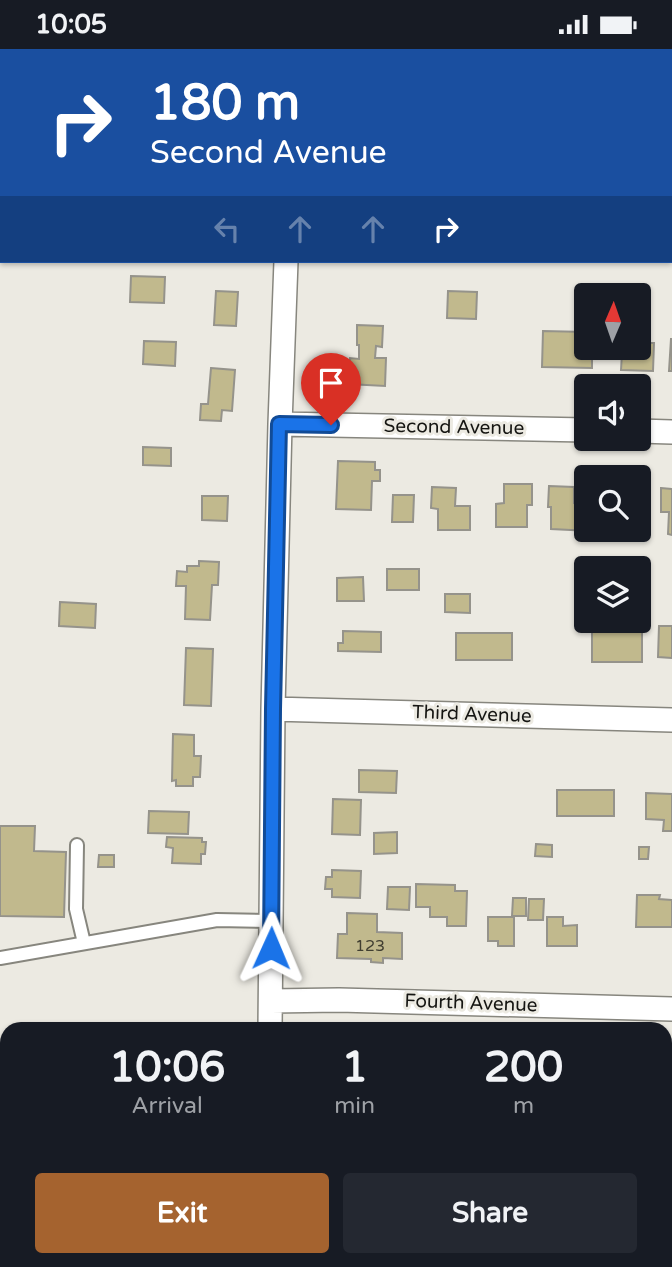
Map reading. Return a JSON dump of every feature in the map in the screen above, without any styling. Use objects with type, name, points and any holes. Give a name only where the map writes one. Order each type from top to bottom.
[{"type":"street","points":[[270,1022],[273,709],[279,424],[286,263]]},
{"type":"street","name":"Second Avenue","points":[[279,424],[574,430]]},
{"type":"street","points":[[651,431],[672,432]]},
{"type":"street","name":"Third Avenue","points":[[273,709],[672,720]]},
{"type":"street","name":"Fourth Avenue","points":[[271,1001],[339,1000],[672,1009]]},
{"type":"lane","points":[[77,845],[76,909],[84,943]]},
{"type":"lane","points":[[0,958],[217,920],[272,921]]},
{"type":"building","points":[[131,276],[165,277],[164,303],[130,302]]},
{"type":"building","points":[[216,291],[238,292],[236,326],[214,325]]},
{"type":"building","points":[[448,291],[477,292],[476,319],[447,318]]},
{"type":"building","points":[[357,325],[383,326],[382,347],[376,346],[375,358],[386,358],[385,386],[348,384],[350,358],[359,359]]},
{"type":"building","points":[[543,331],[574,332],[574,361],[592,361],[592,368],[542,367]]},
{"type":"building","points":[[671,339],[672,371],[669,371]]},
{"type":"building","points":[[144,341],[176,342],[175,366],[143,364]]},
{"type":"building","points":[[651,343],[654,343],[653,371],[621,370],[622,361],[651,361]]},
{"type":"building","points":[[211,368],[235,370],[232,411],[222,410],[221,421],[200,420],[201,404],[208,404]]},
{"type":"building","points":[[143,447],[171,448],[171,466],[143,465]]},
{"type":"building","points":[[338,461],[375,462],[375,470],[380,470],[380,481],[372,481],[371,510],[336,509]]},
{"type":"building","points":[[504,484],[532,484],[532,505],[527,505],[527,527],[496,527],[496,504],[504,503]]},
{"type":"building","points":[[549,486],[574,487],[574,530],[551,529],[551,507],[548,507]]},
{"type":"building","points":[[432,487],[456,488],[455,506],[470,506],[470,530],[438,530],[438,509],[431,508]]},
{"type":"building","points":[[661,488],[672,489],[672,535],[668,534],[669,512],[661,512]]},
{"type":"building","points":[[393,495],[414,495],[413,522],[392,522]]},
{"type":"building","points":[[202,496],[228,496],[227,521],[202,520]]},
{"type":"building","points":[[199,561],[219,562],[218,585],[212,585],[210,620],[185,619],[186,586],[176,586],[177,571],[187,572],[187,566],[199,566]]},
{"type":"building","points":[[387,569],[419,569],[419,590],[387,590]]},
{"type":"building","points":[[363,577],[364,601],[337,601],[337,578]]},
{"type":"building","points":[[445,594],[470,594],[470,613],[445,612]]},
{"type":"building","points":[[60,602],[96,604],[95,628],[59,626]]},
{"type":"building","points":[[659,626],[672,626],[672,658],[658,657]]},
{"type":"building","points":[[343,631],[381,632],[381,652],[338,651],[338,643],[343,643]]},
{"type":"building","points":[[456,633],[512,633],[512,660],[456,660]]},
{"type":"building","points":[[592,633],[642,633],[642,662],[592,662]]},
{"type":"building","points":[[186,648],[213,649],[211,706],[184,705]]},
{"type":"building","points":[[173,734],[194,735],[194,756],[201,756],[200,777],[193,777],[193,786],[176,786],[176,780],[172,781]]},
{"type":"building","points":[[359,770],[397,771],[396,793],[359,792]]},
{"type":"building","points":[[557,790],[614,790],[614,816],[557,816]]},
{"type":"building","points":[[646,793],[672,794],[672,831],[663,831],[664,820],[646,819]]},
{"type":"building","points":[[333,799],[361,800],[360,835],[332,834]]},
{"type":"building","points":[[149,811],[189,812],[188,834],[148,833]]},
{"type":"building","points":[[0,826],[35,826],[34,851],[66,852],[64,917],[0,916]]},
{"type":"building","points":[[397,832],[397,853],[374,854],[374,833]]},
{"type":"building","points":[[167,837],[202,838],[202,842],[206,842],[205,854],[201,854],[201,864],[172,863],[173,848],[166,847]]},
{"type":"building","points":[[536,844],[552,845],[552,857],[535,856]]},
{"type":"building","points":[[639,847],[649,847],[648,859],[639,859]]},
{"type":"building","points":[[99,855],[114,855],[114,867],[98,867]]},
{"type":"building","points":[[332,870],[361,871],[360,898],[332,897],[332,889],[325,889],[326,877],[332,877]]},
{"type":"building","points":[[416,884],[455,885],[455,891],[467,891],[466,926],[447,926],[447,917],[430,917],[430,907],[416,907]]},
{"type":"building","points":[[388,887],[410,887],[409,910],[387,909]]},
{"type":"building","points":[[637,895],[660,895],[659,899],[672,900],[672,927],[636,927]]},
{"type":"building","points":[[513,898],[526,898],[526,916],[512,916]]},
{"type":"building","points":[[529,899],[544,899],[543,920],[528,920]]},
{"type":"building","points":[[347,913],[377,914],[377,932],[402,933],[402,959],[383,958],[383,963],[371,962],[371,959],[337,958],[338,934],[347,934]]},
{"type":"building","points":[[488,917],[514,917],[514,946],[498,946],[498,941],[488,941]]},
{"type":"building","points":[[547,917],[563,917],[563,926],[577,925],[577,946],[547,946]]},
{"type":"route","points":[[271,948],[279,424],[331,425]]}]
